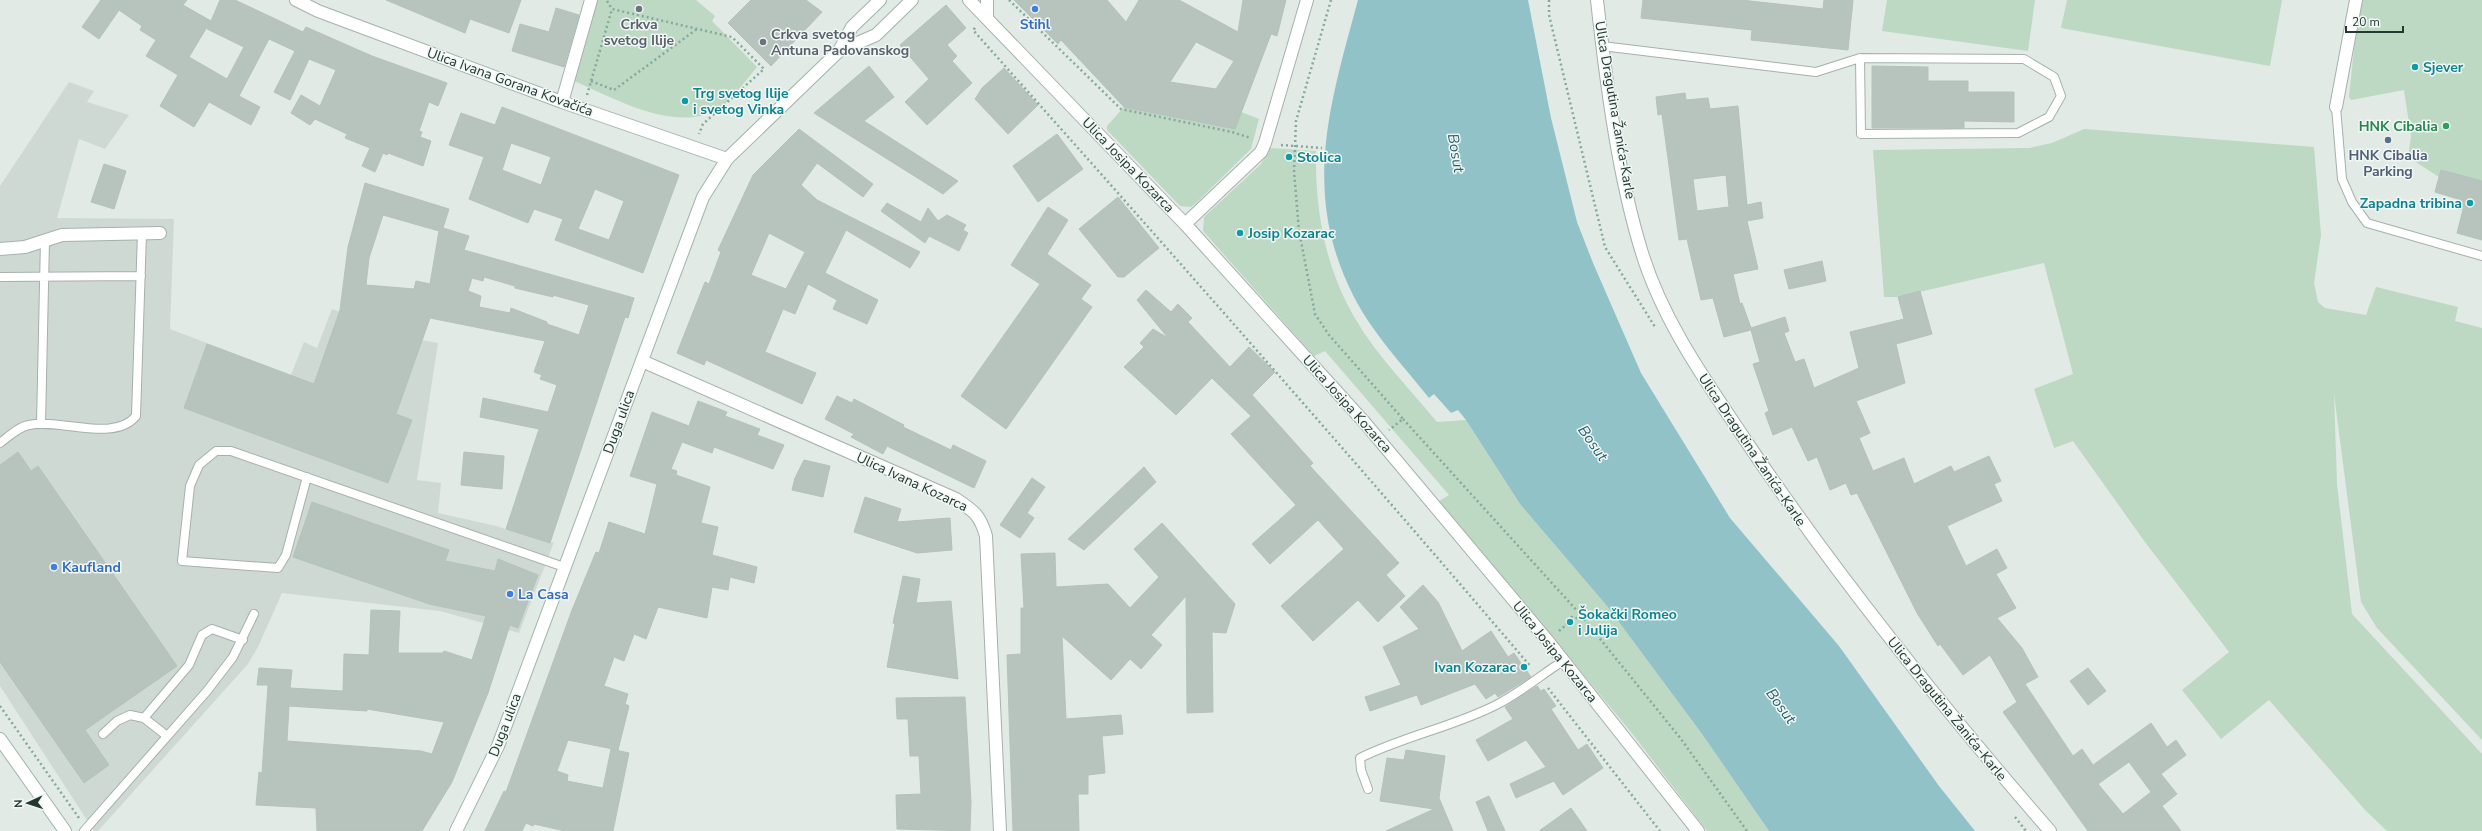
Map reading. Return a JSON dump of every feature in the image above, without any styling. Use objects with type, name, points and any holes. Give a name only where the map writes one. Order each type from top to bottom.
[{"type":"street","name":"Ulica Ivana Gorana Kovačića","points":[[296,0],[318,11],[562,102],[727,159]]},
{"type":"street","points":[[562,102],[591,0]]},
{"type":"street","name":"Duga ulica","points":[[456,831],[498,746],[704,197],[727,159],[839,51],[852,27],[880,0]]},
{"type":"street","name":"Duga ulica","points":[[839,51],[876,35],[912,0]]},
{"type":"street","name":"Ulica Josipa Kozarca","points":[[969,0],[1185,224],[1379,439],[1546,640],[1698,831]]},
{"type":"street","points":[[987,0],[987,18]]},
{"type":"street","points":[[1185,224],[1261,152],[1265,143],[1307,0]]},
{"type":"street","name":"Ulica Dragutina Žanića-Karle","points":[[1597,0],[1602,46],[1621,164],[1642,254],[1667,314],[1698,370],[1798,518],[1868,611],[1960,728],[2050,831]]},
{"type":"street","points":[[2336,107],[2356,0]]},
{"type":"street","points":[[0,249],[25,247],[62,235],[160,233]]},
{"type":"street","name":"Ulica Ivana Kozarca","points":[[642,361],[956,499],[973,510],[981,520],[986,536],[1000,831]]},
{"type":"street","points":[[0,739],[66,831]]},
{"type":"lane","points":[[1602,46],[1816,72],[1860,58],[2024,59],[2054,77],[2061,96],[2048,117],[2018,133],[1861,134],[1860,58]]},
{"type":"lane","points":[[2336,107],[2342,179],[2352,202],[2367,223],[2482,256]]},
{"type":"lane","points":[[0,443],[28,425],[41,424],[117,429],[131,422],[136,416],[142,233]]},
{"type":"lane","points":[[41,424],[45,240]]},
{"type":"lane","points":[[0,277],[141,276]]},
{"type":"lane","points":[[307,477],[286,555],[278,568],[182,561],[190,486],[199,465],[216,451],[230,451],[307,477],[564,567]]},
{"type":"lane","points":[[85,829],[207,691],[233,657],[243,640],[254,614]]},
{"type":"lane","points":[[144,718],[190,665],[202,635],[212,629],[243,640]]},
{"type":"lane","points":[[1368,789],[1361,770],[1360,758],[1385,745],[1439,729],[1497,704],[1563,661]]},
{"type":"lane","points":[[103,734],[117,721],[130,715],[144,718],[167,736]]},
{"type":"path","points":[[606,0],[612,9],[732,37],[764,69],[703,124],[694,147]]},
{"type":"path","points":[[1009,0],[1121,109],[1232,132],[1265,143],[1322,148]]},
{"type":"path","points":[[1331,0],[1296,121],[1294,146],[1299,231],[1315,314],[1329,336],[1580,614],[1681,739],[1747,831]]},
{"type":"path","points":[[583,109],[612,9]]},
{"type":"path","points":[[987,18],[974,30],[1377,486],[1539,677],[1660,831]]},
{"type":"path","points":[[591,81],[614,90],[698,29]]},
{"type":"path","points":[[1379,439],[1403,419]]},
{"type":"path","points":[[1567,624],[1569,627],[1575,621],[1574,619],[1580,614]]},
{"type":"path","points":[[1546,640],[1567,624],[1565,622],[1572,617],[1574,619]]},
{"type":"path","points":[[0,706],[85,829]]},
{"type":"shaded area","points":[[69,82],[94,91],[87,102],[129,115],[105,149],[79,139],[57,218],[174,219],[170,329],[291,375],[304,342],[317,348],[332,309],[422,340],[438,343],[417,480],[441,483],[438,513],[496,526],[550,543],[554,542],[519,633],[440,611],[282,593],[258,647],[248,664],[98,831],[94,831],[0,686],[0,186]]},
{"type":"green space","points":[[596,0],[696,0],[715,16],[712,21],[757,67],[722,107],[700,116],[682,118],[663,115],[625,104],[574,81]]},
{"type":"green space","points":[[1887,0],[2035,0],[2028,51],[1882,31]]},
{"type":"green space","points":[[2067,0],[2282,0],[2270,66],[2061,28]]},
{"type":"green space","name":"HNK Cibalia","points":[[2363,0],[2482,0],[2482,240],[2457,233],[2463,210],[2456,208],[2458,199],[2435,192],[2439,177],[2408,157],[2411,137],[2404,90],[2351,100],[2349,97],[2356,30]]},
{"type":"green space","points":[[1124,107],[1234,129],[1241,112],[1259,119],[1251,149],[1191,207],[1180,206],[1107,130],[1107,126]]},
{"type":"green space","points":[[2084,129],[2314,147],[2321,235],[2314,283],[2318,302],[2325,308],[2366,315],[2376,287],[2458,307],[2455,321],[2482,328],[2482,740],[2377,628],[2361,602],[2334,394],[2337,484],[2352,614],[2482,754],[2482,831],[2387,831],[2366,811],[2269,700],[2221,739],[2182,690],[2229,652],[2145,542],[2073,441],[2054,448],[2034,389],[2073,374],[2044,263],[1898,297],[1884,297],[1873,150],[2029,148],[2052,143]]},
{"type":"green space","points":[[1270,148],[1316,151],[1317,195],[1329,259],[1345,300],[1364,333],[1384,360],[1437,422],[1466,420],[1520,504],[1607,606],[1702,734],[1769,831],[1707,831],[1631,732],[1439,501],[1449,495],[1325,351],[1314,356],[1203,231],[1204,217],[1261,164]]},
{"type":"water","name":"Bosut","points":[[1358,0],[1528,0],[1551,118],[1577,222],[1593,263],[1641,373],[1730,518],[1839,646],[1939,786],[1975,831],[1769,831],[1702,734],[1607,606],[1520,504],[1466,420],[1458,410],[1451,413],[1434,394],[1429,398],[1379,336],[1353,295],[1337,257],[1328,220],[1324,184],[1330,112],[1338,75]]},
{"type":"building","points":[[101,0],[187,0],[183,5],[211,21],[220,0],[235,0],[303,32],[306,27],[372,56],[447,83],[438,106],[429,102],[419,131],[422,132],[420,137],[431,141],[423,166],[388,153],[387,155],[383,153],[375,172],[362,166],[370,148],[345,138],[347,134],[315,119],[310,125],[291,113],[301,95],[320,106],[336,70],[309,59],[290,100],[274,92],[295,51],[269,39],[239,96],[260,107],[251,125],[209,102],[194,127],[160,106],[178,75],[146,56],[156,40],[140,30],[142,26],[119,10],[99,39],[82,27]],"holes":[[[210,22],[207,29],[244,47],[227,79],[189,57]]]},
{"type":"building","points":[[386,0],[521,0],[509,33],[470,19],[465,33]]},
{"type":"building","points":[[751,0],[806,0],[822,12],[771,66],[728,23]]},
{"type":"building","points":[[1014,0],[1107,0],[1126,22],[1139,0],[1179,0],[1238,32],[1243,0],[1286,0],[1277,36],[1271,34],[1235,129],[1124,107],[1061,40],[1058,44]],"holes":[[[1196,42],[1234,61],[1216,89],[1170,82]]]},
{"type":"building","points":[[1643,0],[1741,0],[1823,9],[1824,0],[1853,0],[1848,50],[1751,40],[1752,30],[1641,18]]},
{"type":"building","points":[[946,5],[966,28],[947,45],[957,56],[952,61],[972,83],[927,125],[905,102],[929,79],[900,45]]},
{"type":"building","points":[[556,8],[579,15],[564,67],[512,51],[520,24],[549,32]]},
{"type":"building","points":[[869,66],[894,97],[864,121],[958,181],[943,194],[814,113]]},
{"type":"building","points":[[1872,66],[1928,67],[1928,81],[1968,81],[1968,92],[2014,92],[2014,122],[1964,121],[1964,128],[1872,128]]},
{"type":"building","points":[[1004,68],[1038,105],[1008,134],[975,99],[982,88]]},
{"type":"building","points":[[1685,93],[1686,100],[1708,98],[1710,109],[1738,106],[1747,205],[1761,202],[1763,218],[1747,221],[1758,269],[1733,274],[1740,304],[1742,303],[1751,328],[1785,317],[1789,331],[1784,333],[1795,362],[1804,359],[1814,388],[1859,368],[1850,332],[1904,319],[1898,297],[1920,291],[1932,334],[1896,344],[1905,383],[1856,401],[1870,433],[1859,438],[1873,471],[1904,458],[1914,484],[1951,466],[1954,472],[1989,456],[2001,481],[1994,484],[2002,501],[1947,526],[1966,566],[1997,549],[2007,568],[1996,574],[2016,608],[1997,618],[2022,648],[2038,677],[2025,684],[2073,756],[2082,749],[2093,765],[2151,723],[2167,747],[2176,740],[2186,755],[2161,774],[2177,794],[2162,806],[2181,831],[2088,831],[2003,712],[2017,702],[1990,655],[1963,675],[1940,644],[1938,646],[1917,613],[1857,493],[1851,495],[1846,483],[1830,490],[1817,457],[1808,461],[1792,427],[1773,435],[1765,413],[1769,411],[1753,364],[1760,362],[1751,330],[1724,337],[1713,298],[1701,300],[1687,239],[1679,240],[1662,114],[1658,115],[1656,97]],"holes":[[[1726,175],[1729,207],[1697,211],[1693,179]],[[2129,762],[2151,792],[2123,814],[2098,784]]]},
{"type":"building","points":[[502,107],[679,175],[643,273],[555,240],[563,219],[534,209],[528,223],[469,199],[484,157],[449,145],[461,113],[495,125]],"holes":[[[511,143],[551,157],[541,185],[502,170]],[[595,189],[624,201],[609,240],[578,229]]]},
{"type":"building","points":[[799,129],[873,184],[863,197],[817,163],[801,185],[817,200],[920,252],[910,268],[846,230],[825,273],[878,300],[867,324],[833,309],[837,300],[808,284],[795,314],[783,309],[765,352],[816,373],[802,404],[706,360],[704,365],[677,353],[705,282],[709,284],[721,252],[718,250],[753,175]],"holes":[[[769,233],[805,252],[786,289],[751,275]]]},
{"type":"building","points":[[1057,134],[1083,169],[1038,202],[1013,166]]},
{"type":"building","points":[[104,164],[126,171],[114,209],[91,202]]},
{"type":"building","name":"Zapadna tribina","points":[[2441,170],[2482,181],[2482,240],[2457,233],[2463,210],[2456,208],[2458,199],[2435,192]]},
{"type":"building","points":[[365,183],[449,209],[443,228],[469,236],[464,250],[634,298],[628,318],[625,317],[550,543],[506,529],[539,429],[480,417],[483,398],[548,412],[557,385],[540,379],[542,375],[534,372],[545,341],[430,318],[396,414],[412,420],[388,483],[184,408],[207,344],[314,384],[340,310],[348,247]],"holes":[[[383,215],[439,231],[430,284],[416,281],[414,289],[366,285],[369,258]],[[484,277],[515,286],[515,288],[553,297],[553,295],[589,305],[579,335],[547,324],[547,322],[511,308],[510,313],[479,307],[481,296],[468,291],[472,278],[483,281]]]},
{"type":"building","points":[[1118,197],[1159,248],[1124,277],[1118,277],[1079,229]]},
{"type":"building","points":[[887,203],[921,222],[928,208],[938,221],[947,215],[966,225],[963,230],[968,233],[959,251],[929,236],[925,243],[881,211]]},
{"type":"building","points":[[1048,207],[1068,220],[1047,254],[1091,285],[1081,299],[1092,307],[1006,429],[961,396],[1040,284],[1011,265]]},
{"type":"building","points":[[1822,261],[1826,281],[1789,289],[1784,270]]},
{"type":"building","points":[[1146,290],[1171,312],[1178,304],[1192,318],[1188,322],[1230,367],[1249,347],[1275,372],[1252,395],[1313,463],[1310,466],[1399,563],[1386,575],[1405,596],[1378,622],[1358,600],[1313,641],[1281,606],[1344,549],[1318,520],[1270,564],[1252,544],[1296,505],[1231,434],[1251,416],[1212,378],[1176,415],[1124,367],[1144,347],[1140,343],[1153,329],[1168,338],[1137,300]]},
{"type":"building","points":[[837,396],[852,403],[854,399],[904,425],[903,427],[951,450],[953,445],[986,461],[974,488],[887,446],[883,454],[851,437],[854,434],[825,419]]},
{"type":"building","points":[[698,401],[727,412],[725,416],[760,429],[757,435],[784,445],[773,469],[714,447],[712,453],[682,442],[671,469],[677,471],[676,475],[710,487],[701,523],[718,527],[712,555],[757,567],[754,583],[730,577],[728,590],[712,587],[707,618],[658,607],[646,639],[634,634],[624,661],[614,657],[604,686],[628,694],[625,704],[629,706],[618,750],[568,740],[557,771],[568,775],[567,781],[603,788],[611,749],[629,753],[613,831],[565,831],[534,824],[533,826],[526,823],[522,831],[485,831],[504,791],[506,792],[572,610],[596,552],[599,553],[609,522],[645,534],[657,484],[630,476],[652,412],[689,426]]},
{"type":"building","name":"Kaufland","points":[[18,452],[31,471],[38,466],[177,666],[85,730],[109,765],[84,783],[0,662],[0,465]]},
{"type":"building","points":[[464,452],[504,456],[502,489],[461,485]]},
{"type":"building","points":[[804,460],[830,466],[823,497],[792,490],[795,478]]},
{"type":"building","points":[[1144,467],[1156,482],[1084,550],[1068,539]]},
{"type":"building","points":[[1032,478],[1045,487],[1027,513],[1034,518],[1020,538],[1000,525]]},
{"type":"building","points":[[865,497],[901,509],[897,522],[950,518],[952,550],[917,553],[854,532]]},
{"type":"building","points":[[312,502],[449,550],[445,561],[495,571],[498,559],[538,575],[518,628],[510,625],[488,693],[452,782],[422,831],[317,831],[316,808],[256,805],[259,772],[262,773],[268,685],[257,685],[259,668],[292,670],[290,688],[343,691],[344,654],[369,655],[371,610],[400,611],[398,653],[443,653],[444,651],[472,660],[486,616],[429,604],[293,557]],"holes":[[[289,706],[367,711],[367,709],[444,722],[432,754],[421,751],[287,741]]]},
{"type":"building","points":[[1162,523],[1235,604],[1226,633],[1212,632],[1213,712],[1187,713],[1186,596],[1151,635],[1162,645],[1141,669],[1130,659],[1111,680],[1062,636],[1066,719],[1121,715],[1123,734],[1102,736],[1105,773],[1088,775],[1088,794],[1078,794],[1079,831],[1013,831],[1007,655],[1021,654],[1021,608],[1024,608],[1021,554],[1055,553],[1056,587],[1108,584],[1130,608],[1159,577],[1134,549]]},
{"type":"building","points":[[903,576],[920,579],[916,603],[951,601],[958,679],[887,667],[895,624],[893,623]]},
{"type":"building","points":[[1423,585],[1438,602],[1462,651],[1491,631],[1508,657],[1514,653],[1531,677],[1498,697],[1495,693],[1486,699],[1475,684],[1421,705],[1417,695],[1370,711],[1365,697],[1401,685],[1383,647],[1419,629],[1400,607]]},
{"type":"building","points":[[2088,668],[2106,691],[2088,705],[2070,681]]},
{"type":"building","points":[[1537,686],[1541,691],[1544,689],[1556,706],[1551,709],[1578,750],[1587,744],[1603,768],[1563,795],[1554,781],[1516,798],[1510,784],[1546,767],[1526,740],[1488,761],[1476,740],[1513,719],[1505,707]]},
{"type":"building","points":[[965,697],[971,802],[970,831],[897,829],[896,795],[921,794],[919,756],[910,756],[908,719],[897,719],[896,698]]},
{"type":"building","points":[[1406,750],[1445,756],[1439,798],[1453,831],[1386,831],[1434,809],[1380,801],[1387,758],[1404,760]]},
{"type":"building","points":[[1489,796],[1505,831],[1488,831],[1476,802]]},
{"type":"building","points":[[1571,808],[1587,831],[1539,831]]},
{"type":"place","name":"Crkva svetog Ilije","points":[[639,9]]},
{"type":"place","name":"Stihl","points":[[1035,9]]},
{"type":"place","name":"Crkva svetog Antuna Padovanskog","points":[[763,42]]},
{"type":"place","name":"Sjever","points":[[2415,67]]},
{"type":"place","name":"Trg svetog Ilije i svetog Vinka","points":[[685,101]]},
{"type":"place","name":"HNK Cibalia","points":[[2446,126]]},
{"type":"place","name":"HNK Cibalia Parking","points":[[2388,140]]},
{"type":"place","name":"Stolica","points":[[1289,157]]},
{"type":"place","name":"Zapadna tribina","points":[[2470,203]]},
{"type":"place","name":"Josip Kozarac","points":[[1240,233]]},
{"type":"place","name":"Kaufland","points":[[54,567]]},
{"type":"place","name":"La Casa","points":[[510,594]]},
{"type":"place","name":"Šokački Romeo i Julija","points":[[1570,622]]},
{"type":"place","name":"Ivan Kozarac","points":[[1524,667]]}]
